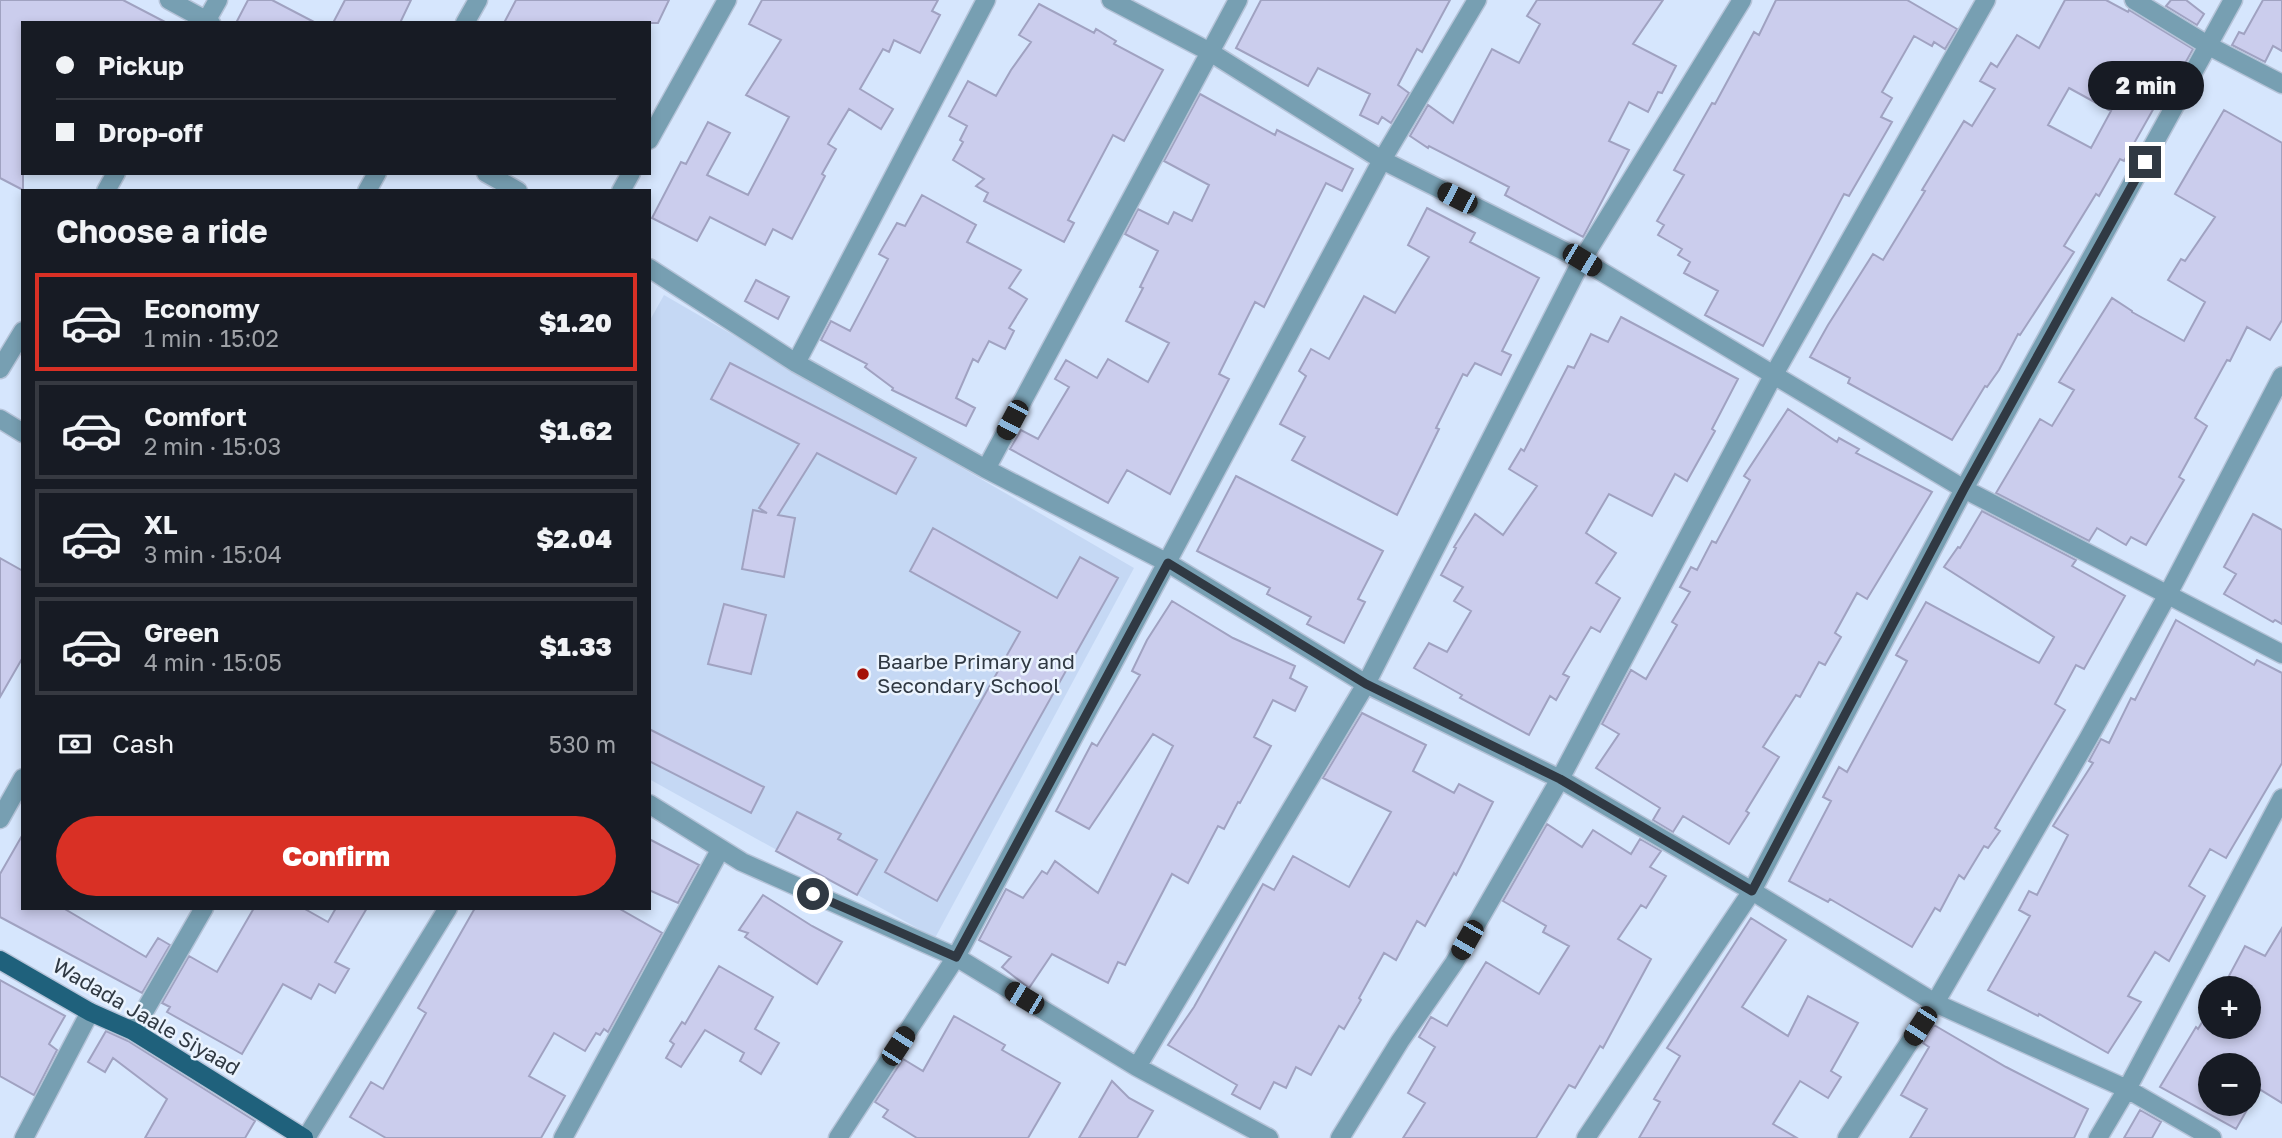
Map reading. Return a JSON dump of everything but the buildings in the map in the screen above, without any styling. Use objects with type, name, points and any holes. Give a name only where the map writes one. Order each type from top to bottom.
[{"type":"main road","name":"Wadada Jaale Siyaad","points":[[0,960],[90,1012],[133,1031],[305,1138]]},
{"type":"street","points":[[169,0],[206,21]]},
{"type":"street","points":[[208,21],[218,0]]},
{"type":"street","points":[[466,21],[478,0]]},
{"type":"street","points":[[651,136],[727,0]]},
{"type":"street","points":[[796,363],[986,0]]},
{"type":"street","points":[[1111,0],[1210,52],[1382,160],[1582,260],[1964,489],[2282,654]]},
{"type":"street","points":[[986,469],[1238,0]]},
{"type":"street","points":[[840,1137],[956,957],[1382,160],[1477,0]]},
{"type":"street","points":[[1138,1066],[1366,684],[1582,260],[1742,0]]},
{"type":"street","points":[[1340,1138],[1400,1041],[1454,963],[1560,779],[1773,376],[1986,0]]},
{"type":"street","points":[[2134,0],[2209,46],[2282,84]]},
{"type":"street","points":[[1586,1138],[1752,891],[1964,489],[2233,0]]},
{"type":"street","points":[[489,175],[514,189]]},
{"type":"street","points":[[651,269],[796,363],[986,469],[1168,563],[1366,684],[1560,779],[1752,891],[1935,1003],[2127,1089],[2212,1138]]},
{"type":"street","points":[[0,369],[21,334]]},
{"type":"street","points":[[1847,1138],[1935,1003],[2088,739],[2168,594],[2282,376]]},
{"type":"street","points":[[0,419],[21,432]]},
{"type":"street","points":[[0,819],[21,782]]},
{"type":"street","points":[[2098,1138],[2127,1089],[2282,798]]},
{"type":"street","points":[[651,805],[742,862],[956,957],[1138,1066],[1269,1138]]},
{"type":"street","points":[[563,1138],[720,850]]},
{"type":"street","points":[[133,1031],[203,910]]},
{"type":"street","points":[[305,1138],[447,910]]},
{"type":"street","points":[[24,1138],[90,1012]]},
{"type":"shaded area","name":"Baarbe Primary and Secondary School","points":[[664,295],[1134,568],[935,938],[651,780],[651,318]]},
{"type":"place","name":"Baarbe Primary and Secondary School","points":[[863,674]]},
{"type":"route","points":[[813,894],[956,957],[1168,563],[1366,684],[1560,779],[1752,891],[1964,489],[2145,162]]}]
